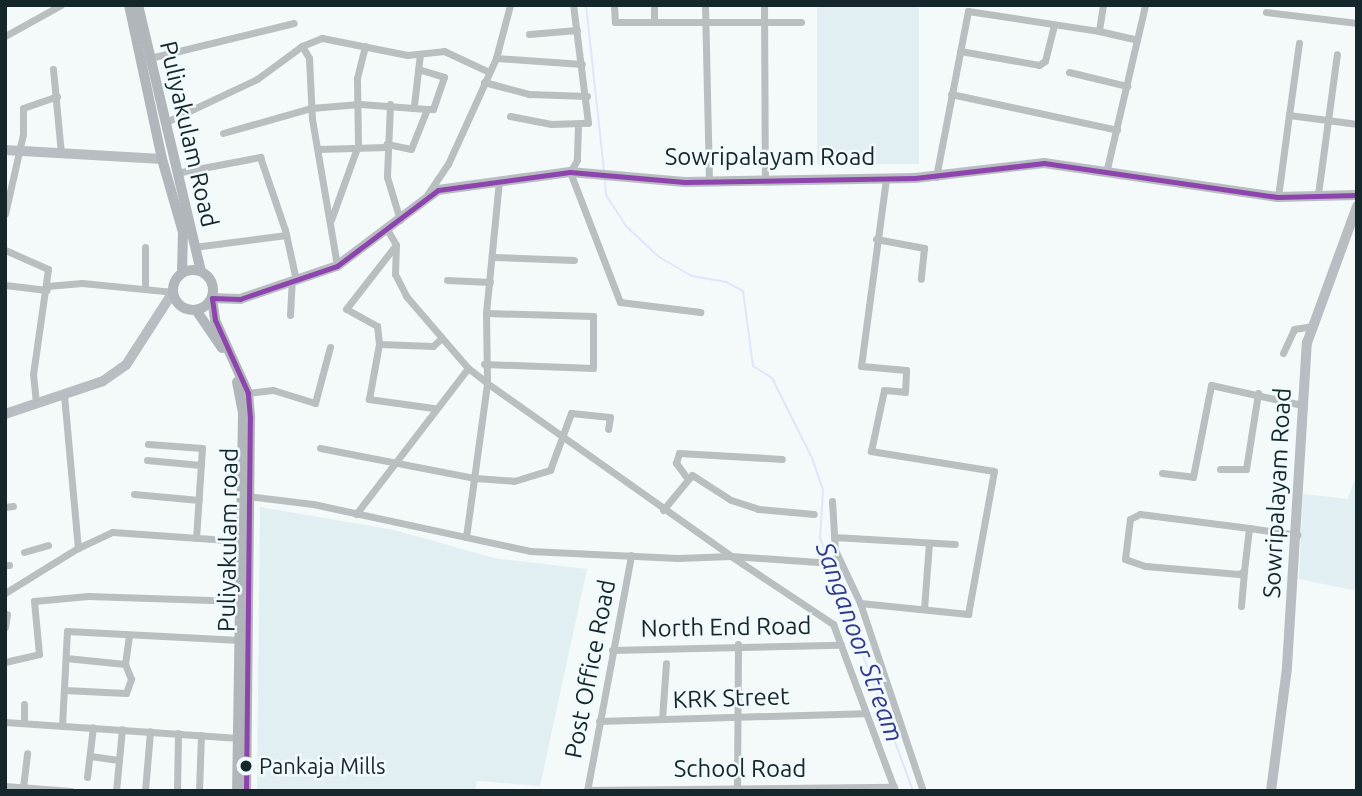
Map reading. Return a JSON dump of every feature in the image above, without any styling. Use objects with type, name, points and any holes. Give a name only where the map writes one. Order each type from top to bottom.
[{"type":"main road","name":"Puliyakulam Road","points":[[129,5],[164,123],[171,173],[201,271]]},
{"type":"main road","name":"Puliyakulam Road","points":[[138,5],[162,159],[171,173]]},
{"type":"main road","points":[[171,173],[183,232],[182,273],[173,292],[179,303],[197,310],[212,298]]},
{"type":"main road","points":[[182,273],[201,271]]},
{"type":"main road","name":"Puliyakulam road","points":[[201,271],[212,283],[213,312],[248,393],[246,791]]},
{"type":"main road","name":"Puliyakulam road","points":[[197,310],[218,341],[239,389],[246,496],[241,541],[237,791]]},
{"type":"street","points":[[5,36],[61,5]]},
{"type":"street","points":[[427,195],[448,164],[496,58],[512,5]]},
{"type":"street","points":[[510,116],[578,126],[588,123],[587,96],[573,5]]},
{"type":"street","points":[[614,5],[615,22],[802,22]]},
{"type":"street","points":[[654,5],[654,22]]},
{"type":"street","points":[[705,5],[709,182]]},
{"type":"street","points":[[764,5],[765,180]]},
{"type":"street","points":[[1098,31],[1103,5]]},
{"type":"street","points":[[1106,173],[1145,5]]},
{"type":"street","points":[[936,178],[968,11],[1098,31],[1138,40]]},
{"type":"street","points":[[1266,12],[1357,23]]},
{"type":"street","points":[[146,59],[294,23]]},
{"type":"street","points":[[960,51],[1039,65],[1045,61],[1054,26]]},
{"type":"street","points":[[529,34],[577,30]]},
{"type":"street","points":[[164,123],[257,79],[302,46],[322,38],[421,54],[444,51],[489,72]]},
{"type":"street","points":[[1278,197],[1299,43]]},
{"type":"street","points":[[302,46],[309,58],[311,108],[337,266]]},
{"type":"street","points":[[330,221],[358,145],[360,104],[357,78],[365,46]]},
{"type":"street","points":[[414,105],[421,54]]},
{"type":"street","points":[[1318,194],[1337,54]]},
{"type":"street","points":[[496,58],[582,64]]},
{"type":"street","points":[[53,69],[61,154]]},
{"type":"street","points":[[223,133],[311,108],[390,104],[433,109],[444,77],[418,69]]},
{"type":"street","points":[[1069,72],[1127,86]]},
{"type":"street","points":[[484,82],[529,94],[587,96]]},
{"type":"street","points":[[951,94],[1117,130]]},
{"type":"street","points":[[5,214],[19,153],[23,108],[57,96]]},
{"type":"street","points":[[390,104],[387,177],[400,220]]},
{"type":"street","points":[[318,149],[358,145],[387,145],[411,149],[427,109]]},
{"type":"street","points":[[1289,115],[1357,124]]},
{"type":"street","points":[[578,126],[578,160],[570,172],[620,302],[700,312]]},
{"type":"street","points":[[5,150],[19,153],[162,159]]},
{"type":"street","points":[[171,173],[260,157],[286,235],[294,280],[290,315]]},
{"type":"street","name":"Sowripalayam Road","points":[[212,298],[240,299],[337,266],[388,231],[427,195],[453,186],[570,172],[709,182],[936,178],[1044,163],[1278,197],[1357,195]]},
{"type":"street","points":[[860,603],[968,614],[993,471],[871,451],[884,390],[905,393],[906,370],[861,366],[886,178]]},
{"type":"street","points":[[466,537],[487,383],[484,364],[486,313],[499,179]]},
{"type":"street","name":"Sowripalayam Road","points":[[1271,791],[1287,667],[1297,535],[1302,405],[1312,326],[1357,206]]},
{"type":"street","points":[[388,231],[396,245],[393,265],[397,281],[468,368],[663,510],[833,624],[894,789]]},
{"type":"street","points":[[194,247],[286,235]]},
{"type":"street","points":[[876,239],[924,248],[921,279]]},
{"type":"street","points":[[396,245],[346,309],[377,326],[379,344],[369,399],[433,408]]},
{"type":"street","points":[[145,247],[145,288]]},
{"type":"street","points":[[5,250],[48,269],[33,374],[36,404]]},
{"type":"street","points":[[493,257],[574,260]]},
{"type":"street","points":[[447,280],[490,282]]},
{"type":"street","points":[[5,285],[47,288],[82,283],[173,292],[125,365],[103,381],[5,414]]},
{"type":"street","points":[[484,364],[593,369],[593,316],[486,313]]},
{"type":"street","points":[[1283,353],[1294,329],[1312,326]]},
{"type":"street","points":[[379,344],[433,346],[442,338]]},
{"type":"street","points":[[248,393],[273,390],[315,403],[330,347]]},
{"type":"street","points":[[356,514],[433,408],[468,368]]},
{"type":"street","points":[[1162,473],[1193,477],[1211,385],[1258,393],[1302,405]]},
{"type":"street","points":[[1220,469],[1246,469],[1258,393]]},
{"type":"street","points":[[64,394],[78,548]]},
{"type":"street","points":[[320,448],[475,478],[514,481],[550,470],[564,440],[570,413],[610,418],[608,429]]},
{"type":"street","points":[[148,444],[202,448],[196,538]]},
{"type":"street","points":[[687,478],[676,463],[680,453],[782,459]]},
{"type":"street","points":[[147,460],[201,465]]},
{"type":"street","points":[[663,510],[692,475],[732,500],[758,509],[814,514]]},
{"type":"street","points":[[134,494],[199,500]]},
{"type":"street","points":[[246,496],[356,514],[530,551],[731,555],[818,562]]},
{"type":"street","points":[[832,501],[835,550],[860,603],[923,791]]},
{"type":"street","points":[[1244,570],[1232,574],[1127,563],[1130,519],[1140,514],[1297,535]]},
{"type":"street","points":[[1241,606],[1249,528]]},
{"type":"street","points":[[5,593],[78,548],[113,533],[241,541]]},
{"type":"street","points":[[834,537],[955,544]]},
{"type":"street","points":[[924,609],[929,543]]},
{"type":"street","points":[[24,552],[48,545]]},
{"type":"street","name":"Post Office Road","points":[[587,790],[631,555]]},
{"type":"street","points":[[5,662],[39,654],[34,601],[88,596],[241,601]]},
{"type":"street","points":[[5,627],[7,614]]},
{"type":"street","points":[[62,726],[67,631],[240,640]]},
{"type":"street","points":[[64,690],[126,693],[131,679],[125,664],[129,635]]},
{"type":"street","points":[[737,787],[738,644]]},
{"type":"street","name":"North End Road","points":[[612,650],[738,644],[841,645]]},
{"type":"street","points":[[66,658],[125,664]]},
{"type":"street","points":[[662,719],[666,663]]},
{"type":"street","points":[[23,723],[24,704]]},
{"type":"street","name":"KRK Street","points":[[599,721],[864,713]]},
{"type":"street","points":[[5,722],[239,738]]},
{"type":"street","points":[[87,777],[93,727]]},
{"type":"street","points":[[116,791],[122,729]]},
{"type":"street","points":[[145,791],[150,731]]},
{"type":"street","points":[[177,791],[178,733]]},
{"type":"street","points":[[200,791],[201,735]]},
{"type":"street","points":[[23,787],[27,753]]},
{"type":"street","points":[[89,756],[120,760]]},
{"type":"street","points":[[5,786],[71,791]]},
{"type":"street","name":"School Road","points":[[587,790],[737,787],[894,789]]},
{"type":"shaded area","points":[[817,5],[919,5],[919,164],[817,164]]},
{"type":"shaded area","points":[[1357,473],[1357,591],[1299,579],[1303,494],[1348,499]]},
{"type":"shaded area","points":[[260,507],[394,530],[494,558],[587,569],[540,786],[477,781],[475,791],[257,791]]},
{"type":"waterway","name":"Sanganoor Stream","points":[[586,5],[604,171]]},
{"type":"waterway","name":"Sanganoor Stream","points":[[605,180],[606,195],[626,226],[659,257],[692,276],[726,282],[743,291],[753,366],[772,378],[812,458],[823,490],[820,538],[913,791]]},
{"type":"transit line","points":[[246,791],[250,418],[248,393],[215,320],[212,298],[240,299],[337,266],[438,190],[570,172],[685,182],[915,178],[1044,163],[1278,197],[1357,195]]},
{"type":"place","name":"Pankaja Mills","points":[[246,766]]}]
